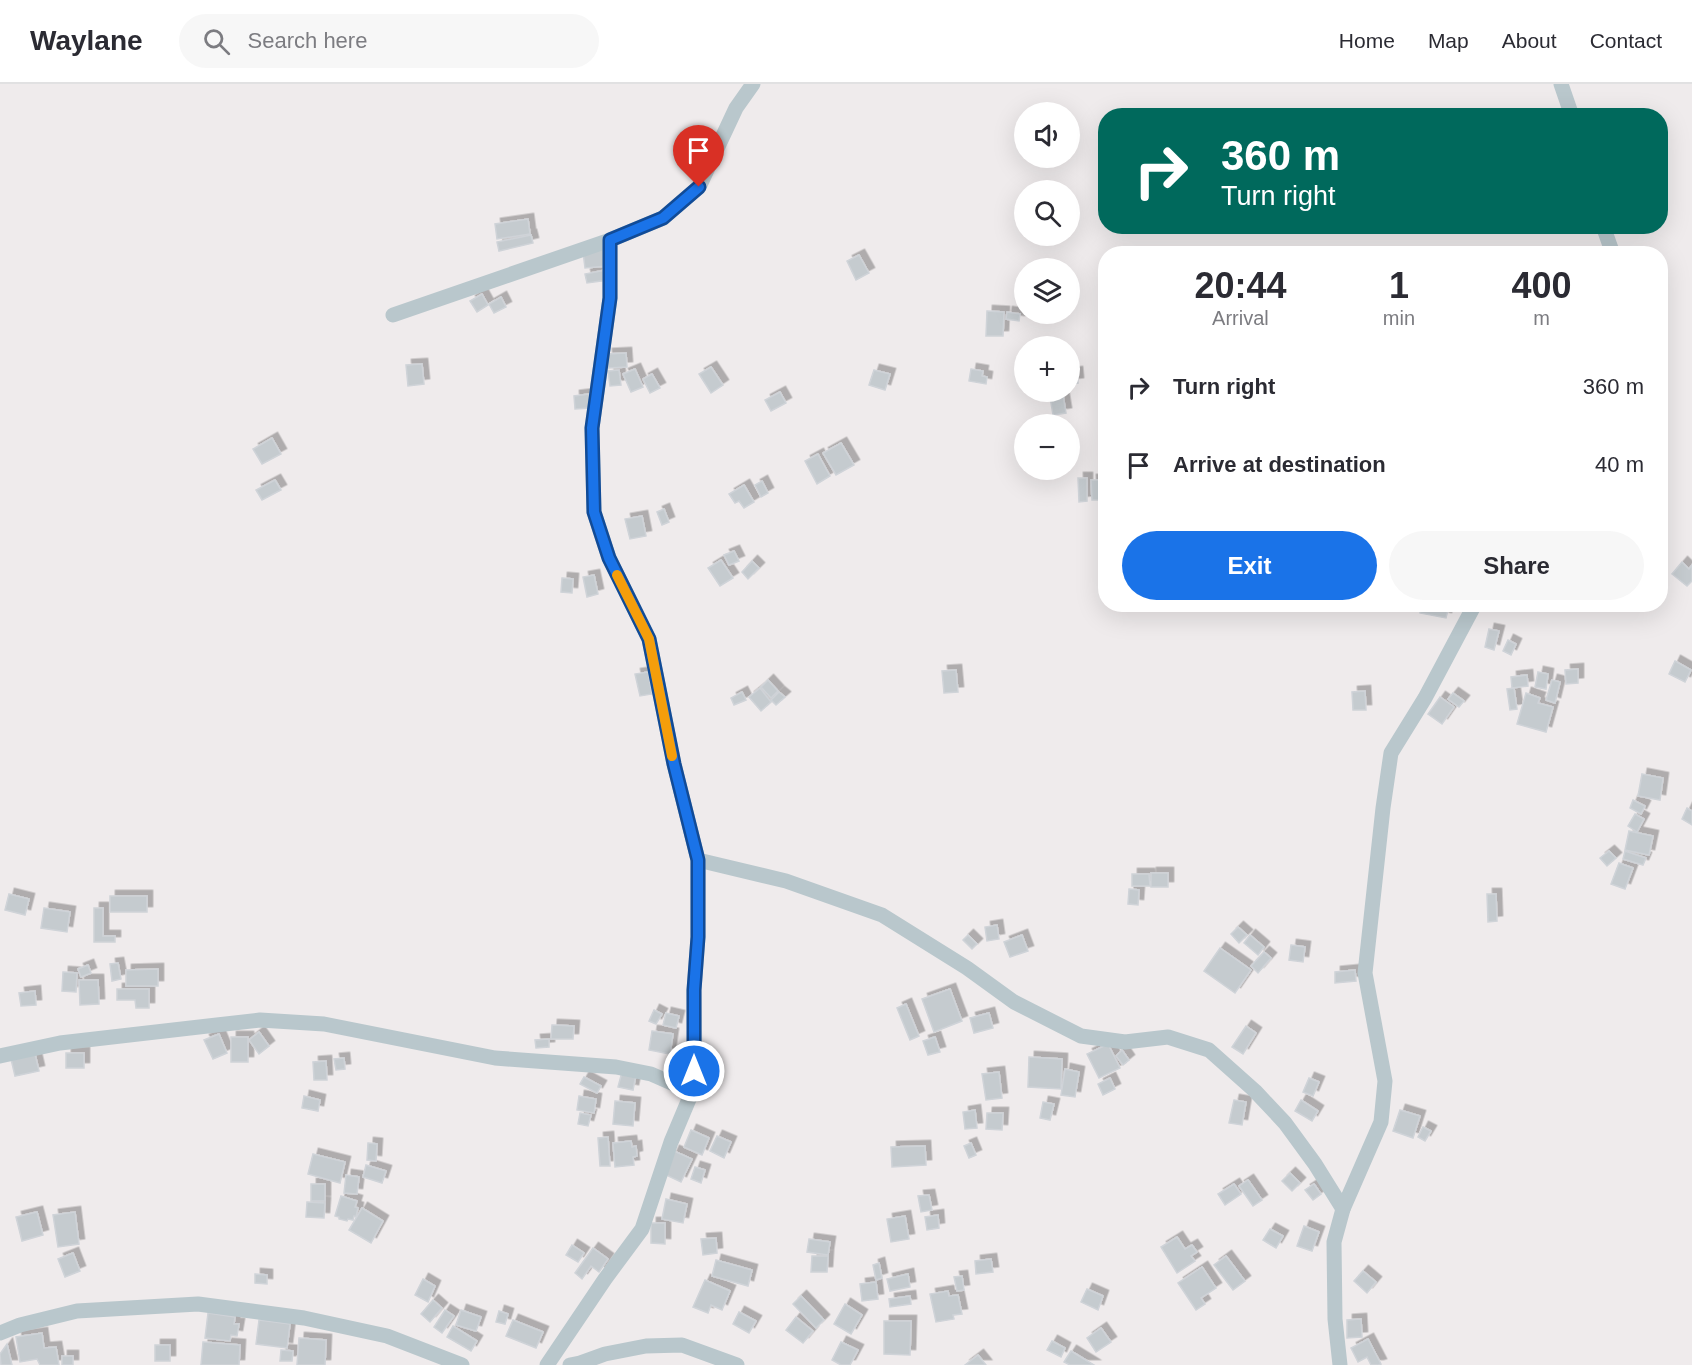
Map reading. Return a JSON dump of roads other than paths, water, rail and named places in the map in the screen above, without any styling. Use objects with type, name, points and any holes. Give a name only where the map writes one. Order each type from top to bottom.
[{"type":"street","points":[[393,315],[610,240],[663,218],[699,187],[736,108],[753,84]]},
{"type":"street","points":[[1561,84],[1569,108]]},
{"type":"street","points":[[547,1365],[604,1279],[642,1228],[671,1142],[692,1092],[694,1071],[698,860],[674,764],[649,639],[609,558],[594,512],[592,428],[610,298],[610,240]]},
{"type":"street","points":[[1340,1365],[1335,1319],[1334,1242],[1343,1209],[1381,1122],[1385,1081],[1365,973],[1391,753],[1425,698],[1471,612]]},
{"type":"street","points":[[698,860],[786,881],[882,915],[968,968],[1014,1002],[1081,1036],[1125,1042],[1168,1037],[1209,1050],[1255,1091],[1285,1123],[1315,1164],[1343,1209]]},
{"type":"street","points":[[0,1056],[60,1043],[260,1020],[324,1024],[495,1058],[616,1067],[651,1074],[692,1092]]},
{"type":"street","points":[[0,1333],[20,1325],[77,1311],[198,1304],[304,1318],[387,1335],[462,1365]]},
{"type":"street","points":[[570,1365],[605,1354],[646,1346],[682,1345],[737,1365]]}]
